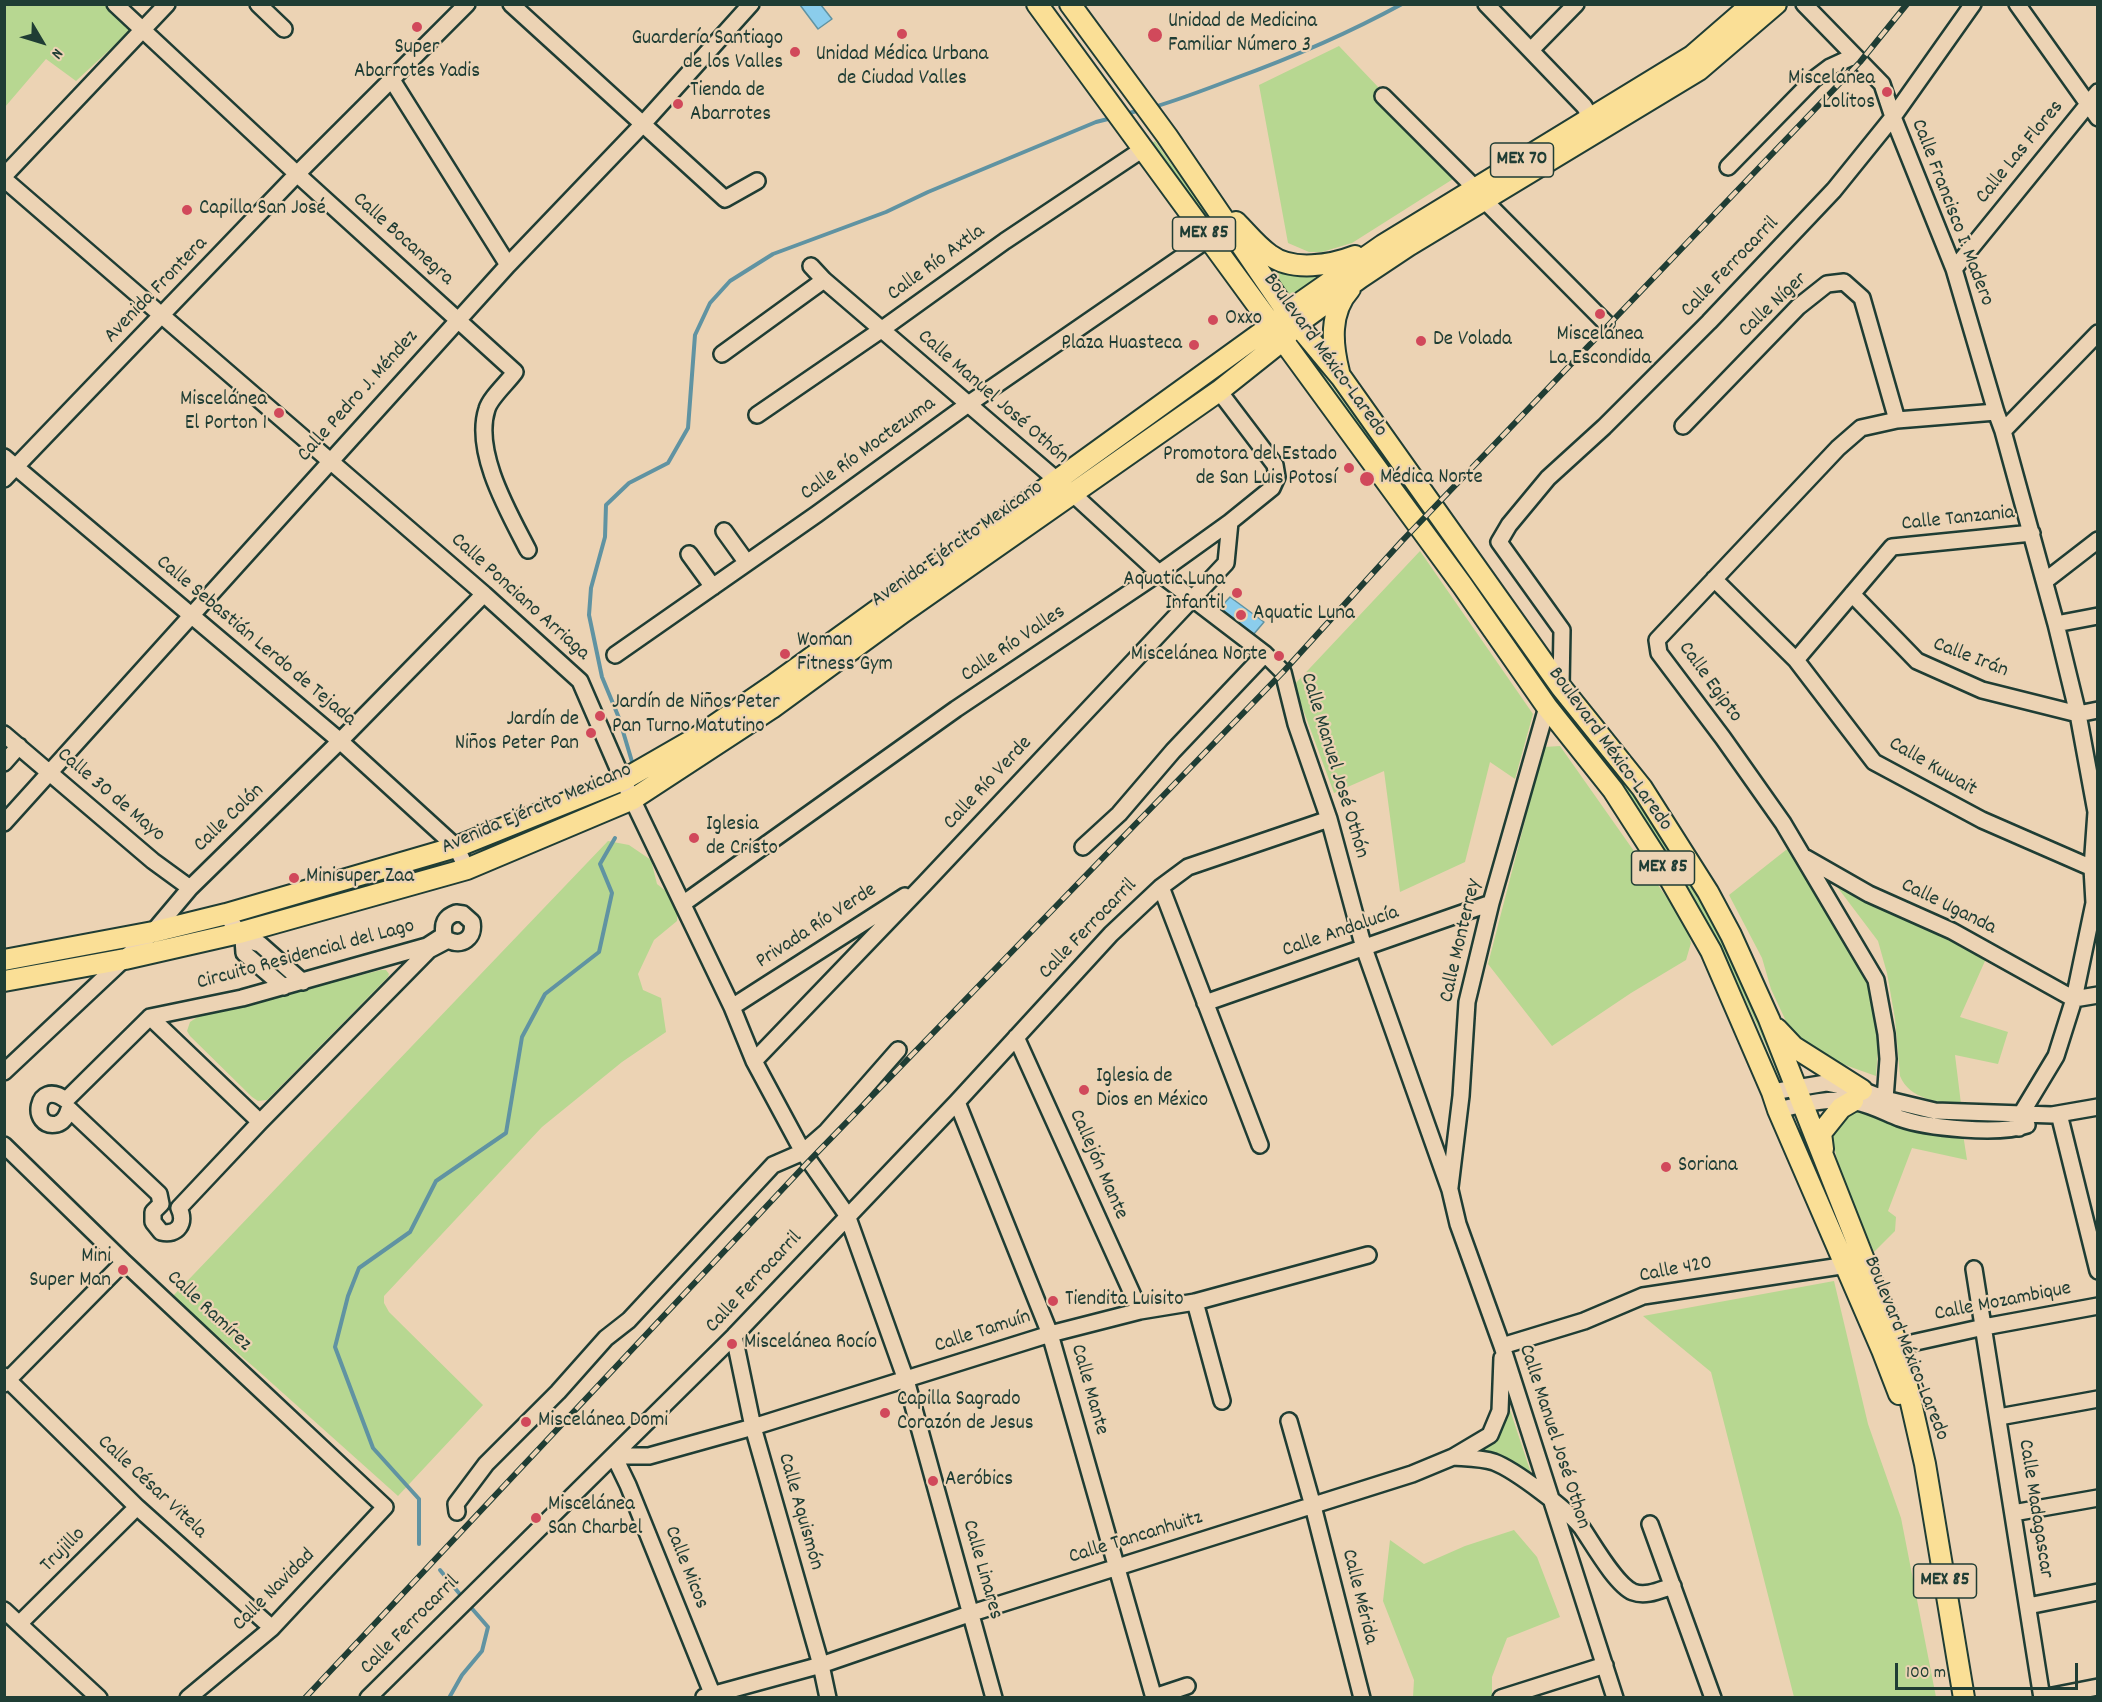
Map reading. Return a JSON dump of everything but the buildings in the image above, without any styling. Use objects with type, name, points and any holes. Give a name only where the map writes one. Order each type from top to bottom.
[{"type":"main road","name":"Boulevard México-Laredo","points":[[1037,4],[1487,621],[1547,707],[1613,790],[1667,874],[1711,951],[1775,1101],[1854,1264],[1890,1348],[1925,1464],[1964,1698]]},
{"type":"main road","name":"Boulevard México-Laredo","points":[[1070,4],[1167,136],[1292,318],[1341,377],[1562,687],[1642,788],[1708,892],[1731,935],[1769,1019],[1823,1155],[1854,1264]]},
{"type":"main road","name":"MEX 70","points":[[1595,124],[1692,56],[1752,4]]},
{"type":"main road","name":"MEX 70","points":[[1277,333],[1292,318],[1383,245],[1479,194],[1595,124],[1699,70],[1776,4]]},
{"type":"main road","points":[[1199,185],[1271,257],[1314,266],[1335,264],[1383,245]]},
{"type":"main road","name":"MEX 70","points":[[1292,318],[1360,278],[1479,194]]},
{"type":"main road","points":[[1341,377],[1333,344],[1336,313],[1344,296],[1360,278]]},
{"type":"main road","name":"Avenida Ejército Mexicano","points":[[4,960],[153,932],[226,914],[456,847],[623,780],[696,738],[772,686],[1073,494],[1219,391],[1277,333]]},
{"type":"main road","name":"Avenida Ejército Mexicano","points":[[4,981],[241,936],[467,869],[633,799],[772,708],[897,606],[1057,482],[1277,333]]},
{"type":"main road","points":[[1769,1019],[1794,1047],[1858,1096],[1841,1108],[1821,1133],[1823,1155]]},
{"type":"street","name":"Calle Bocanegra","points":[[115,4],[297,174],[515,372],[487,407],[483,432],[495,483],[528,550]]},
{"type":"street","points":[[4,178],[168,4]]},
{"type":"street","points":[[258,4],[284,29]]},
{"type":"street","name":"Avenida Frontera","points":[[4,479],[10,462],[162,316],[297,174],[467,4]]},
{"type":"street","points":[[511,4],[725,199],[757,181]]},
{"type":"street","points":[[1486,4],[1584,106],[1595,124]]},
{"type":"street","points":[[1531,50],[1576,4]]},
{"type":"street","name":"Calle Francisco I. Madero","points":[[1804,4],[1882,84],[1954,269],[2045,581],[2078,714],[2097,812],[2092,868],[2096,903],[2074,999],[2056,1056],[2020,1121]]},
{"type":"street","name":"Calle Ferrocarril","points":[[1562,687],[1562,630],[1499,542],[1509,525],[1548,478],[1604,427],[1725,305],[1834,190],[1893,117],[1972,4]]},
{"type":"street","points":[[2017,4],[2097,118]]},
{"type":"street","name":"Calle Pedro J. Méndez","points":[[4,823],[458,319],[642,125],[744,7]]},
{"type":"street","points":[[1728,167],[1814,79],[1830,67],[1854,56]]},
{"type":"street","points":[[392,80],[508,265]]},
{"type":"street","name":"Calle Las Flores","points":[[1954,269],[2097,92]]},
{"type":"street","points":[[1383,96],[1606,323]]},
{"type":"street","name":"Calle Río Axtla","points":[[757,415],[1141,145]]},
{"type":"street","name":"Calle Ponciano Arriaga","points":[[4,178],[484,594],[580,681],[623,780],[732,1007],[754,1061],[803,1152],[847,1215]]},
{"type":"street","name":"Calle Río Moctezuma","points":[[615,655],[967,405],[1208,239]]},
{"type":"street","name":"Calle Manuel José Othón","points":[[811,266],[824,280],[967,405],[1073,494],[1159,573],[1265,654],[1282,672],[1296,724],[1329,819],[1364,948],[1450,1190]]},
{"type":"street","points":[[722,354],[824,280]]},
{"type":"street","name":"Calle Níger","points":[[1683,426],[1798,308],[1827,284],[1844,282],[1862,298],[1897,420]]},
{"type":"street","points":[[2003,431],[2097,333]]},
{"type":"street","name":"Calle Río Valles","points":[[684,903],[956,709],[1159,573],[1230,522],[1272,488],[1277,477],[1275,465],[1219,391]]},
{"type":"street","name":"Calle Egipto","points":[[1885,1099],[1888,1059],[1876,980],[1783,823],[1659,653],[1657,640],[1838,448],[1862,428],[1897,420],[1996,412]]},
{"type":"street","name":"Calle Sebastián Lerdo de Tejada","points":[[10,462],[340,741],[456,847],[467,869]]},
{"type":"street","name":"Calle Río Verde","points":[[754,1061],[1226,563],[1230,522]]},
{"type":"street","points":[[724,531],[747,563]]},
{"type":"street","name":"Calle Tanzania","points":[[1796,660],[1892,547],[2032,534]]},
{"type":"street","points":[[2045,581],[2097,540]]},
{"type":"street","points":[[689,554],[713,587]]},
{"type":"street","name":"Calle Kuwait","points":[[1714,579],[1796,660],[1874,762],[1982,820],[2092,868]]},
{"type":"street","name":"Calle Colón","points":[[4,1072],[153,932],[190,888],[340,741],[484,594]]},
{"type":"street","name":"Calle Irán","points":[[1852,594],[1917,661],[1982,690],[2078,714],[2097,710]]},
{"type":"street","points":[[2056,624],[2097,616]]},
{"type":"street","points":[[1083,847],[1119,814],[1173,751],[1265,654]]},
{"type":"street","name":"Calle Monterrey","points":[[1450,1190],[1461,1096],[1467,1002],[1491,903],[1547,707]]},
{"type":"street","name":"Calle 30 de Mayo","points":[[4,734],[153,861],[190,888]]},
{"type":"street","points":[[4,763],[19,746]]},
{"type":"street","name":"Calle Ferrocarril","points":[[368,1698],[734,1336],[957,1102],[1111,934],[1161,887],[1188,867],[1329,819]]},
{"type":"street","name":"Calle Uganda","points":[[1802,856],[1869,894],[1952,931],[2074,999]]},
{"type":"street","name":"Privada Río Verde","points":[[732,1007],[925,883]]},
{"type":"street","name":"Calle Ferrocarril","points":[[1161,887],[1260,1145]]},
{"type":"street","name":"Calle Andalucía","points":[[1205,1003],[1491,903]]},
{"type":"street","points":[[226,914],[241,936],[244,953],[284,987]]},
{"type":"street","name":"Circuito Residencial del Lago","points":[[463,914],[472,922],[473,928],[467,940],[458,943],[448,940],[429,950],[260,1122],[179,1208],[182,1223],[178,1229],[167,1233],[156,1228],[153,1222],[153,1212],[161,1204],[159,1194],[69,1109],[64,1120],[57,1124],[50,1124],[43,1120],[38,1110],[42,1098],[48,1095],[59,1095],[66,1100],[150,1017],[242,998],[303,982],[427,946],[444,934],[444,922],[449,915],[463,914]]},
{"type":"street","points":[[241,936],[260,944],[303,982]]},
{"type":"street","points":[[2074,999],[2097,995]]},
{"type":"street","points":[[150,1017],[260,1122]]},
{"type":"street","name":"Callejón Mante","points":[[1016,1037],[1140,1311]]},
{"type":"street","points":[[457,1512],[456,1504],[486,1464],[558,1392],[606,1338],[628,1320],[773,1165],[803,1152],[826,1132],[898,1050]]},
{"type":"street","points":[[1775,1101],[1799,1095],[1822,1101],[1858,1096],[1885,1099],[1935,1111],[2020,1121]]},
{"type":"street","points":[[1858,1096],[1899,1118],[1929,1126],[1974,1130],[2097,1107]]},
{"type":"street","name":"Calle Mante","points":[[957,1102],[1050,1334],[1154,1697]]},
{"type":"street","points":[[2055,1114],[2097,1271]]},
{"type":"street","name":"Calle Ramírez","points":[[4,1145],[124,1262],[385,1507]]},
{"type":"street","name":"Calle Manuel José Othon","points":[[1450,1190],[1458,1224],[1502,1346],[1615,1698]]},
{"type":"street","name":"Calle Linares","points":[[847,1215],[906,1380],[994,1698]]},
{"type":"street","name":"Calle Tamuín","points":[[614,1456],[649,1456],[753,1427],[1050,1334],[1140,1311],[1195,1302],[1368,1255]]},
{"type":"street","points":[[6,1380],[124,1262]]},
{"type":"street","name":"Calle 420","points":[[1502,1346],[1584,1321],[1643,1296],[1854,1264]]},
{"type":"street","name":"Calle Madagascar","points":[[1974,1269],[2042,1698]]},
{"type":"street","points":[[1195,1302],[1222,1401]]},
{"type":"street","name":"Calle Mozambique","points":[[1890,1348],[1984,1327],[2097,1306]]},
{"type":"street","name":"Calle Aquismón","points":[[734,1336],[753,1427],[821,1665],[828,1698]]},
{"type":"street","name":"Calle Tancanhuitz","points":[[710,1696],[821,1665],[972,1613],[1412,1474],[1454,1457],[1490,1435],[1500,1411],[1502,1346]]},
{"type":"street","name":"Calle César Vitela","points":[[6,1380],[137,1507],[272,1628]]},
{"type":"street","points":[[1999,1417],[2097,1399]]},
{"type":"street","name":"Calle Mérida","points":[[1288,1421],[1313,1506],[1362,1698]]},
{"type":"street","name":"Calle Micos","points":[[614,1456],[628,1485],[710,1696]]},
{"type":"street","points":[[1454,1457],[1493,1462],[1514,1473],[1551,1501],[1580,1526],[1621,1583],[1631,1591],[1644,1595],[1673,1586]]},
{"type":"street","points":[[2013,1513],[2097,1498]]},
{"type":"street","name":"Trujillo","points":[[19,1624],[137,1507]]},
{"type":"street","name":"Calle Navidad","points":[[188,1698],[272,1628],[385,1507]]},
{"type":"street","points":[[1650,1524],[1713,1698]]},
{"type":"street","points":[[2028,1606],[2097,1592]]},
{"type":"street","points":[[4,1610],[99,1698]]},
{"type":"street","points":[[1501,1698],[1605,1665]]},
{"type":"street","points":[[1154,1697],[1187,1686]]},
{"type":"street","points":[[2042,1698],[2097,1687]]},
{"type":"green space","points":[[5,5],[106,5],[131,30],[76,81],[46,59],[5,107]]},
{"type":"green space","points":[[1339,46],[1461,174],[1352,243],[1322,252],[1309,252],[1288,243],[1259,85]]},
{"type":"green space","points":[[1155,141],[1269,301],[1213,230],[1152,143]]},
{"type":"green space","points":[[1262,263],[1294,274],[1323,276],[1288,301]]},
{"type":"green space","points":[[1297,343],[1302,346],[1425,511],[1418,518],[1296,347]]},
{"type":"green space","points":[[1437,527],[1538,665],[1536,673],[1431,532]]},
{"type":"green space","points":[[1420,551],[1533,714],[1515,779],[1490,762],[1465,862],[1400,892],[1384,771],[1334,793],[1294,685]]},
{"type":"green space","points":[[1545,673],[1658,830],[1702,898],[1756,1005],[1780,1080],[1743,995],[1700,912],[1653,837],[1543,683]]},
{"type":"green space","points":[[1560,746],[1686,925],[1691,943],[1686,960],[1631,993],[1552,1046],[1488,964],[1544,747]]},
{"type":"green space","points":[[608,841],[629,845],[651,860],[657,884],[678,901],[677,921],[654,940],[638,974],[643,990],[661,998],[666,1032],[622,1062],[542,1127],[384,1296],[384,1303],[389,1312],[483,1405],[398,1496],[172,1297]]},
{"type":"green space","points":[[1791,846],[1863,949],[1879,1036],[1876,1076],[1831,1060],[1791,1032],[1771,989],[1762,958],[1729,895]]},
{"type":"green space","points":[[414,868],[415,873],[298,907],[295,904],[295,902]]},
{"type":"green space","points":[[1832,873],[1989,952],[1960,1017],[2008,1032],[1998,1064],[1955,1055],[1961,1104],[1917,1095],[1904,1084],[1900,1076],[1895,1019],[1887,973],[1878,941],[1838,888]]},
{"type":"green space","points":[[386,970],[388,977],[267,1100],[258,1101],[252,1097],[187,1031],[190,1022],[199,1016]]},
{"type":"green space","points":[[1854,1106],[1926,1133],[1963,1134],[1967,1160],[1912,1148],[1888,1211],[1896,1217],[1895,1231],[1874,1252],[1843,1179],[1832,1133]]},
{"type":"green space","points":[[1834,1281],[1868,1424],[1901,1518],[1936,1697],[1794,1697],[1711,1372],[1643,1316]]},
{"type":"green space","points":[[1509,1407],[1531,1473],[1498,1453],[1482,1450],[1501,1424]]},
{"type":"green space","points":[[1514,1530],[1537,1557],[1560,1617],[1507,1638],[1492,1677],[1492,1697],[1413,1697],[1414,1680],[1383,1601],[1390,1540],[1424,1564],[1465,1546]]},
{"type":"water","points":[[800,5],[821,5],[832,19],[818,29]]},
{"type":"water","name":"Aquatic Luna","points":[[1230,597],[1264,622],[1253,635],[1219,609]]},
{"type":"waterway","points":[[1154,107],[1297,54],[1402,4]]},
{"type":"waterway","points":[[1125,114],[1141,110]]},
{"type":"waterway","points":[[633,765],[619,718],[602,677],[589,615],[591,588],[605,537],[606,505],[629,483],[668,463],[688,428],[695,335],[710,303],[730,281],[773,254],[886,212],[928,192],[1096,122],[1112,118]]},
{"type":"waterway","points":[[419,1544],[419,1499],[373,1448],[335,1347],[348,1296],[359,1268],[410,1232],[436,1181],[506,1133],[522,1037],[545,994],[599,952],[612,893],[600,864],[615,838]]},
{"type":"waterway","points":[[440,1570],[463,1598]]},
{"type":"waterway","points":[[449,1698],[462,1675],[482,1651],[488,1627],[468,1604]]},
{"type":"railway","points":[[305,1698],[809,1161],[1283,672],[1402,541],[1860,62],[1907,4]]},
{"type":"place","name":"Super Abarrotes Yadis","points":[[417,27]]},
{"type":"place","name":"Unidad Médica Urbana de Ciudad Valles","points":[[902,34]]},
{"type":"place","name":"Unidad de Medicina Familiar Número 3","points":[[1155,35]]},
{"type":"place","name":"Guardería Santiago de los Valles","points":[[795,52]]},
{"type":"place","name":"Miscelánea Lolitos","points":[[1887,92]]},
{"type":"place","name":"Tienda de Abarrotes","points":[[678,104]]},
{"type":"place","name":"Capilla San José","points":[[187,210]]},
{"type":"place","name":"Miscelánea La Escondida","points":[[1600,314]]},
{"type":"place","name":"Oxxo","points":[[1213,320]]},
{"type":"place","name":"De Volada","points":[[1421,341]]},
{"type":"place","name":"Plaza Huasteca","points":[[1194,345]]},
{"type":"place","name":"Miscelánea El Porton 1","points":[[279,413]]},
{"type":"place","name":"Promotora del Estado de San Luis Potosí","points":[[1349,468]]},
{"type":"place","name":"Médica Norte","points":[[1367,479]]},
{"type":"place","name":"Aquatic Luna Infantil","points":[[1237,593]]},
{"type":"place","name":"Aquatic Luna","points":[[1241,615]]},
{"type":"place","name":"Woman Fitness Gym","points":[[785,654]]},
{"type":"place","name":"Miscelánea Norte","points":[[1279,656]]},
{"type":"place","name":"Jardín de Niños Peter Pan Turno Matutino","points":[[600,716]]},
{"type":"place","name":"Jardín de Niños Peter Pan","points":[[591,733]]},
{"type":"place","name":"Iglesia de Cristo","points":[[694,838]]},
{"type":"place","name":"Minisuper Zaa","points":[[294,878]]},
{"type":"place","name":"Iglesia de Dios en México","points":[[1084,1090]]},
{"type":"place","name":"Soriana","points":[[1666,1167]]},
{"type":"place","name":"Mini Super Man","points":[[123,1270]]},
{"type":"place","name":"Tiendita Luisito","points":[[1053,1301]]},
{"type":"place","name":"Miscelánea Rocío","points":[[732,1344]]},
{"type":"place","name":"Capilla Sagrado Corazón de Jesus","points":[[885,1413]]},
{"type":"place","name":"Miscelánea Domi","points":[[526,1422]]},
{"type":"place","name":"Aeróbics","points":[[933,1481]]},
{"type":"place","name":"Miscelánea San Charbel","points":[[536,1518]]}]
